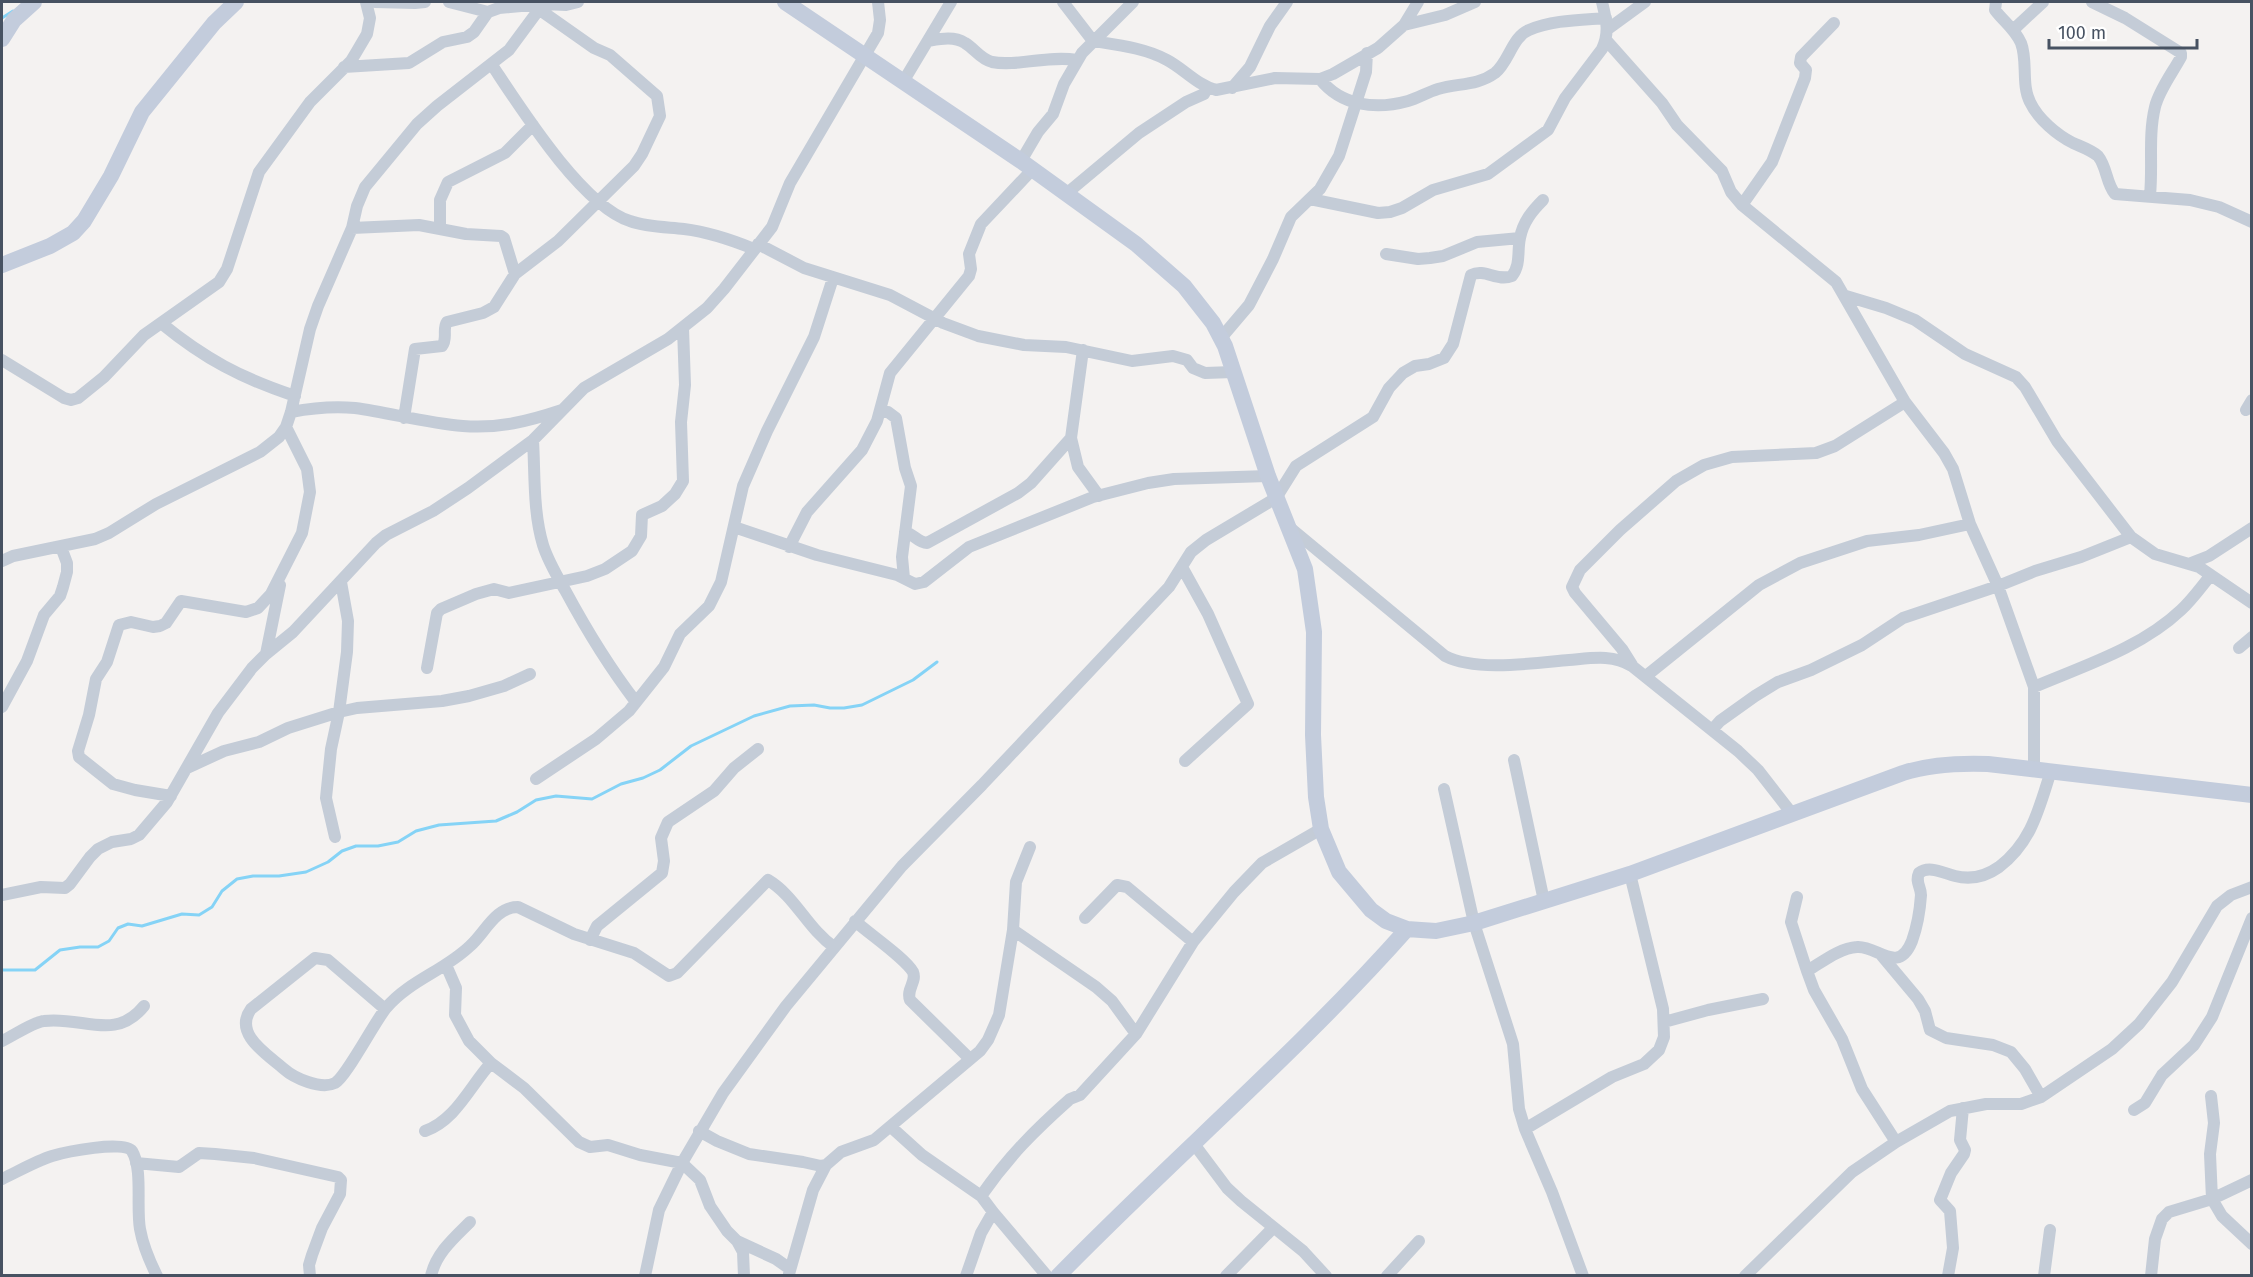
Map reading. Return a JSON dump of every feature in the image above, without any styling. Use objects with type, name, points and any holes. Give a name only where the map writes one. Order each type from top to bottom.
[{"type":"street","points":[[2,39],[14,20],[34,2]]},
{"type":"street","points":[[2,265],[50,246],[73,233],[84,221],[111,176],[142,112],[214,23],[236,2]]},
{"type":"street","points":[[2,360],[64,398],[71,400],[78,398],[104,377],[137,342],[219,282],[224,276],[259,172],[310,102],[351,61],[367,34],[370,18],[366,2]]},
{"type":"street","points":[[375,2],[425,2]]},
{"type":"street","points":[[449,2],[488,12],[499,8],[566,5],[578,2]]},
{"type":"street","points":[[785,2],[1027,166],[1136,244],[1166,269],[1202,307],[1221,338],[1285,523],[1305,569],[1312,611],[1313,735],[1316,798],[1321,829],[1339,872],[1371,910],[1386,921],[1407,929],[1436,931],[1474,923],[1630,874],[1917,769],[1967,763],[2034,768],[2252,795]]},
{"type":"street","points":[[2,895],[41,887],[65,888],[98,849],[112,842],[131,839],[139,835],[171,796],[218,713],[266,654],[293,632],[370,549],[386,535],[456,497],[533,440],[584,388],[683,328],[714,301],[772,227],[790,183],[866,57],[878,33],[880,20],[878,2]]},
{"type":"street","points":[[903,82],[951,2]]},
{"type":"street","points":[[1063,2],[1093,40],[1145,51],[1167,60],[1207,88],[1216,90],[1231,89],[1255,81],[1275,78],[1320,79],[1333,74],[1378,48],[1404,25],[1418,2]]},
{"type":"street","points":[[789,547],[807,512],[862,450],[880,412],[884,388],[890,373],[969,276],[971,269],[969,254],[984,219],[1027,166],[1038,132],[1053,114],[1064,84],[1077,60],[1093,40],[1133,2]]},
{"type":"street","points":[[1231,89],[1250,67],[1270,26],[1287,2]]},
{"type":"street","points":[[1404,25],[1445,15],[1475,2]]},
{"type":"street","points":[[1602,2],[1606,29],[1677,125],[1722,171],[1731,192],[1742,206],[1836,282],[1905,402],[1948,461],[1970,524],[1998,586],[2034,687],[2034,768]]},
{"type":"street","points":[[1310,199],[1378,213],[1390,212],[1434,190],[1488,174],[1548,130],[1565,98],[1584,74],[1606,29],[1645,2]]},
{"type":"street","points":[[1996,2],[1995,10],[2013,30],[2023,50],[2027,96],[2037,113],[2063,137],[2095,154],[2101,160],[2115,194],[2190,200],[2219,207],[2252,222]]},
{"type":"street","points":[[2013,30],[2043,2]]},
{"type":"street","points":[[2092,2],[2125,18],[2181,53],[2156,105],[2151,131],[2153,169],[2150,195]]},
{"type":"street","points":[[2,561],[13,556],[95,539],[109,533],[156,504],[260,452],[275,441],[286,427],[315,314],[352,228],[357,206],[365,187],[406,135],[437,106],[509,50],[543,5]]},
{"type":"street","points":[[404,417],[415,349],[442,345],[445,342],[447,322],[489,311],[498,303],[516,274],[558,241],[634,166],[660,116],[660,102],[653,91],[610,56],[594,48],[543,5]]},
{"type":"street","points":[[344,67],[409,63],[443,42],[467,37],[474,32],[488,12]]},
{"type":"street","points":[[1320,79],[1327,89],[1356,103],[1389,105],[1438,89],[1483,81],[1497,71],[1518,39],[1529,30],[1564,21],[1606,29]]},
{"type":"street","points":[[1742,206],[1775,155],[1805,78],[1806,70],[1800,63],[1801,57],[1834,23]]},
{"type":"street","points":[[928,41],[950,38],[958,40],[986,60],[999,63],[1056,58],[1077,60]]},
{"type":"street","points":[[1221,338],[1249,305],[1273,259],[1291,217],[1324,183],[1339,156],[1366,72],[1367,54]]},
{"type":"street","points":[[492,65],[533,125],[570,173],[597,202],[626,220],[647,226],[708,233],[756,247],[804,268],[890,295],[933,318],[978,336],[1024,345],[1083,350],[1132,361],[1173,356],[1187,360],[1193,368],[1205,373],[1233,372]]},
{"type":"street","points":[[1066,194],[1139,133],[1186,102],[1204,94],[1207,88]]},
{"type":"street","points":[[440,229],[440,200],[448,182],[505,153],[533,125]]},
{"type":"street","points":[[645,1275],[659,1210],[699,1131],[723,1093],[779,1016],[855,921],[902,866],[1169,587],[1191,552],[1206,540],[1276,498],[1296,466],[1373,417],[1389,388],[1403,374],[1415,366],[1444,358],[1454,344],[1471,275],[1484,273],[1499,278],[1512,276],[1518,263],[1524,223],[1543,200]]},
{"type":"street","points":[[352,228],[419,225],[466,234],[503,237],[516,274]]},
{"type":"street","points":[[1386,254],[1418,259],[1430,258],[1443,256],[1477,242],[1520,238]]},
{"type":"street","points":[[536,779],[596,739],[622,718],[664,667],[680,634],[710,606],[721,582],[743,486],[767,431],[814,337],[833,278]]},
{"type":"street","points":[[1846,296],[1886,308],[1914,320],[1965,354],[2016,377],[2025,387],[2057,441],[2131,537],[2155,554],[2191,563],[2252,603]]},
{"type":"street","points":[[161,323],[211,360],[248,379],[295,396]]},
{"type":"street","points":[[427,668],[438,613],[441,609],[494,589],[509,593],[587,576],[629,555],[641,536],[642,515],[662,506],[680,487],[684,474],[681,422],[685,385],[683,328]]},
{"type":"street","points":[[1083,350],[1071,438],[1078,467],[1099,496]]},
{"type":"street","points":[[1632,666],[1622,649],[1572,587],[1580,570],[1620,530],[1676,481],[1704,465],[1732,457],[1816,453],[1835,446],[1905,402]]},
{"type":"street","points":[[291,411],[315,408],[353,408],[464,426],[501,426],[526,422],[562,410]]},
{"type":"street","points":[[880,412],[888,412],[896,418],[905,468],[911,486],[902,557],[904,578]]},
{"type":"street","points":[[171,796],[113,784],[79,757],[78,751],[89,715],[96,680],[107,662],[116,630],[124,622],[160,626],[181,602],[246,612],[253,611],[268,599],[302,533],[310,492],[307,469],[286,427]]},
{"type":"street","points":[[905,532],[927,543],[1018,493],[1031,483],[1071,438]]},
{"type":"street","points":[[533,440],[535,491],[543,543],[561,583],[614,673],[636,702]]},
{"type":"street","points":[[734,526],[789,547],[904,578],[915,584],[924,582],[969,547],[1099,496],[1148,483],[1174,479],[1268,476]]},
{"type":"street","points":[[1285,523],[1445,656],[1456,662],[1522,664],[1612,657],[1632,666],[1758,770],[1793,815]]},
{"type":"street","points":[[1646,676],[1759,585],[1800,563],[1867,541],[1918,535],[1970,524]]},
{"type":"street","points":[[2191,563],[2209,556],[2252,528]]},
{"type":"street","points":[[1712,730],[1720,721],[1778,682],[1812,670],[1862,645],[1903,618],[2081,557],[2131,537]]},
{"type":"street","points":[[2,707],[27,661],[44,615],[60,596],[67,572],[67,563],[61,547]]},
{"type":"street","points":[[1182,567],[1208,614],[1248,704],[1185,760]]},
{"type":"street","points":[[266,654],[282,574]]},
{"type":"street","points":[[2034,687],[2142,638],[2181,610],[2211,575]]},
{"type":"street","points":[[335,837],[326,798],[331,749],[339,712],[347,652],[348,630],[341,582]]},
{"type":"street","points":[[2239,648],[2252,637]]},
{"type":"street","points":[[187,768],[224,751],[259,742],[288,728],[339,712],[469,696],[504,686],[530,674]]},
{"type":"street","points":[[590,940],[597,926],[662,873],[664,861],[661,838],[668,822],[714,792],[734,768],[758,749]]},
{"type":"street","points":[[1514,759],[1544,901]]},
{"type":"street","points":[[1807,971],[1844,950],[1856,947],[1867,948],[1882,956],[1894,958],[1900,955],[1912,942],[1921,893],[1917,883],[1919,873],[1929,869],[1962,878],[1981,877],[2008,860],[2020,849],[2035,821],[2051,771]]},
{"type":"street","points":[[1444,789],[1474,923],[1512,1044],[1519,1109],[1583,1275]]},
{"type":"street","points":[[981,1196],[1021,1144],[1070,1099],[1080,1095],[1136,1034],[1193,942],[1234,892],[1262,863],[1321,829]]},
{"type":"street","points":[[737,1241],[776,1259],[789,1272],[813,1190],[826,1165],[842,1152],[874,1140],[891,1127],[970,1059],[988,1040],[999,1016],[1013,930],[1016,882],[1030,847]]},
{"type":"street","points":[[1525,1129],[1612,1077],[1644,1064],[1659,1050],[1664,1037],[1664,1022],[1630,874]]},
{"type":"street","points":[[385,1010],[328,960],[315,958],[251,1009],[245,1020],[245,1029],[251,1039],[289,1073],[302,1079],[327,1085],[337,1082],[385,1010],[408,987],[446,965],[472,945],[498,915],[511,907],[518,907],[590,940],[634,953],[664,974],[674,975],[768,880],[788,898],[818,934],[834,947]]},
{"type":"street","points":[[1085,918],[1117,885],[1127,887],[1193,942]]},
{"type":"street","points":[[1745,1275],[1852,1172],[1896,1142],[1950,1111],[1986,1104],[2021,1104],[2041,1097],[2112,1049],[2139,1024],[2172,982],[2217,906],[2231,895],[2252,887]]},
{"type":"street","points":[[1797,897],[1791,922],[1814,990],[1842,1039],[1862,1089],[1896,1142]]},
{"type":"street","points":[[2134,1110],[2145,1102],[2162,1075],[2194,1045],[2212,1017],[2252,918]]},
{"type":"street","points":[[855,921],[904,962],[914,978],[908,991],[910,1000],[970,1059]]},
{"type":"street","points":[[1058,1275],[1356,985],[1407,929]]},
{"type":"street","points":[[1013,930],[1096,987],[1112,1001],[1136,1034]]},
{"type":"street","points":[[1882,956],[1922,1005],[1930,1030],[1946,1038],[1993,1045],[2011,1052],[2025,1069],[2041,1097]]},
{"type":"street","points":[[446,965],[456,988],[457,998],[454,1006],[458,1023],[469,1041],[585,1146],[608,1144],[640,1155],[682,1163],[700,1180],[710,1206],[727,1231],[737,1241],[743,1252],[744,1275]]},
{"type":"street","points":[[1664,1022],[1763,999]]},
{"type":"street","points":[[2,1041],[40,1021],[64,1020],[103,1027],[123,1024],[134,1019],[144,1006]]},
{"type":"street","points":[[424,1131],[437,1126],[454,1110],[491,1063]]},
{"type":"street","points":[[2211,1096],[2214,1123],[2210,1154],[2212,1199],[2222,1216],[2252,1244]]},
{"type":"street","points":[[1948,1275],[1953,1248],[1950,1211],[1940,1200],[1951,1173],[1965,1150],[1960,1140],[1963,1108]]},
{"type":"street","points":[[891,1127],[922,1155],[981,1196],[1047,1275]]},
{"type":"street","points":[[699,1131],[749,1154],[803,1161],[820,1166],[826,1165]]},
{"type":"street","points":[[1194,1144],[1227,1188],[1303,1251],[1326,1275]]},
{"type":"street","points":[[2,1179],[52,1156],[122,1145],[127,1147],[136,1163],[139,1227],[146,1256],[157,1275]]},
{"type":"street","points":[[136,1163],[179,1167],[199,1153],[215,1154],[254,1158],[338,1177],[341,1180],[340,1194],[322,1228],[309,1265],[310,1275]]},
{"type":"street","points":[[2151,1275],[2155,1239],[2162,1219],[2169,1212],[2212,1199],[2252,1180]]},
{"type":"street","points":[[966,1275],[981,1233],[993,1212]]},
{"type":"street","points":[[431,1275],[433,1265],[440,1254],[470,1222]]},
{"type":"street","points":[[1226,1275],[1273,1228]]},
{"type":"street","points":[[2044,1275],[2050,1230]]},
{"type":"street","points":[[1387,1275],[1419,1241]]},
{"type":"waterway","points":[[2,18],[13,11]]},
{"type":"waterway","points":[[2,970],[35,970],[60,950],[98,947],[109,941],[118,928],[128,924],[142,926],[182,914],[199,915],[212,907],[222,891],[237,879],[306,872],[328,862],[342,851],[356,846],[378,846],[398,842],[416,831],[439,825],[496,821],[536,800],[556,796],[592,799],[621,784],[660,770],[691,746],[754,716],[790,706],[814,705],[844,708],[862,705],[913,680],[937,662]]}]
